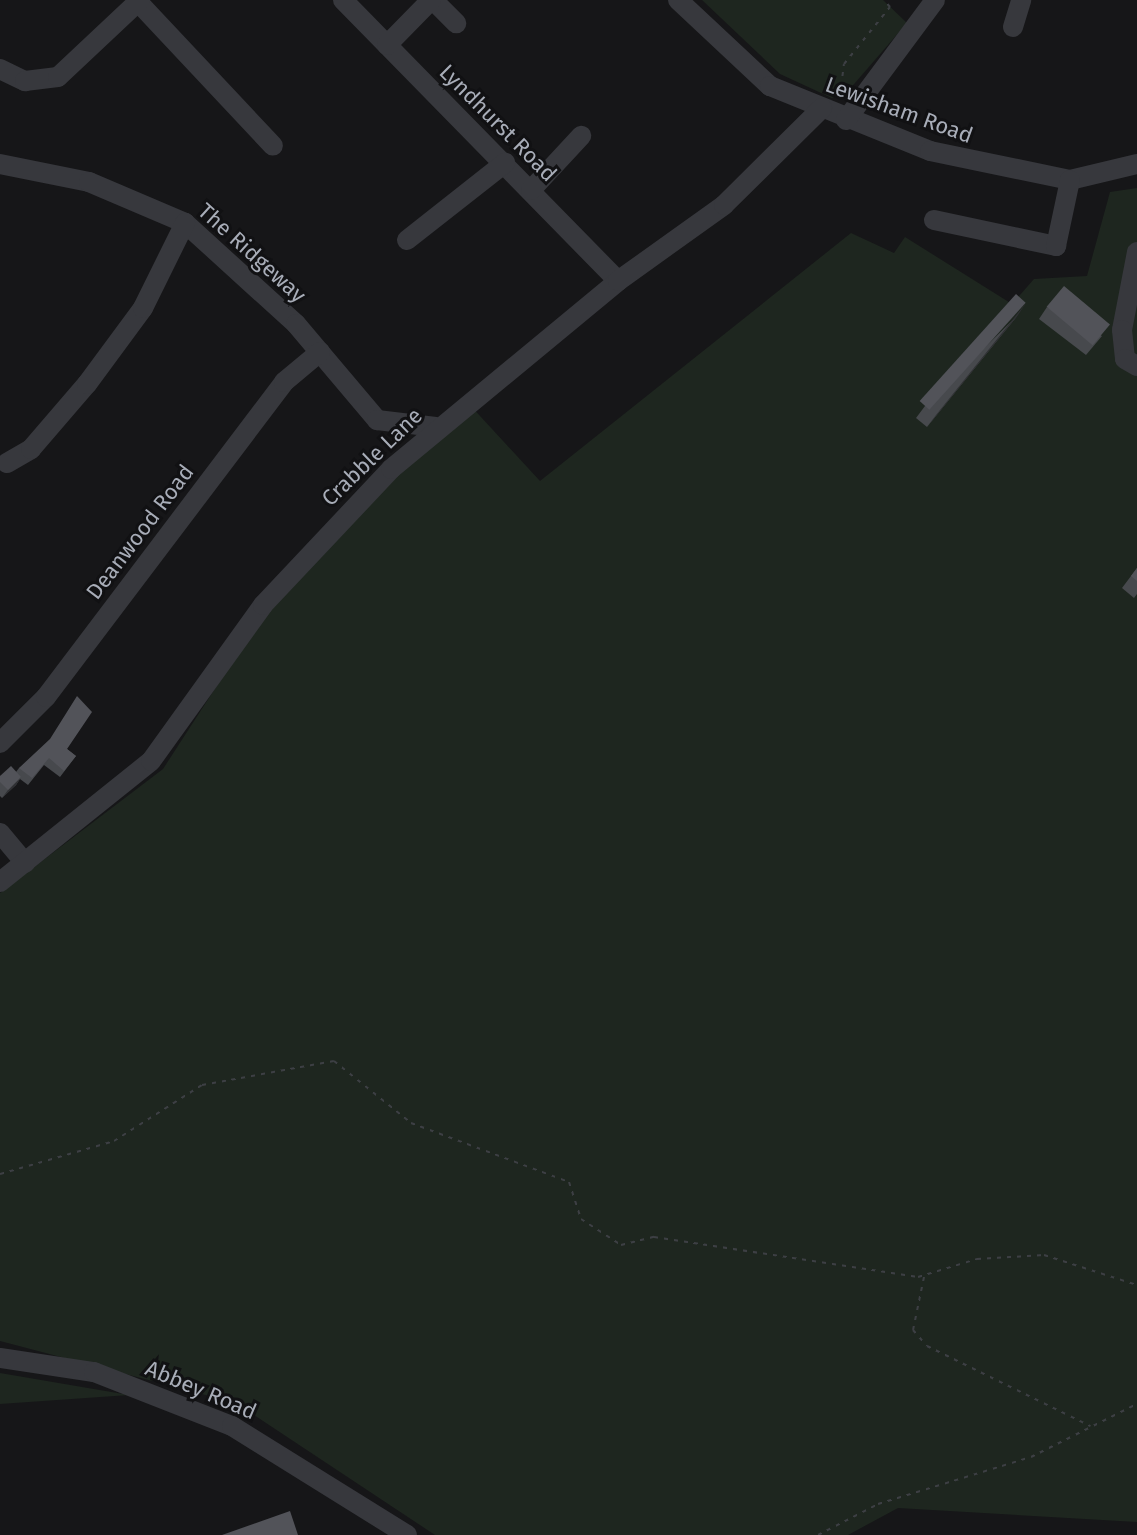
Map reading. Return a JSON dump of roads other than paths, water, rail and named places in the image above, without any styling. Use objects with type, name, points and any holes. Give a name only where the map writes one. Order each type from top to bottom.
[{"type":"street","name":"Lyndhurst Road","points":[[343,0],[618,281]]},
{"type":"street","points":[[387,45],[432,0],[456,23]]},
{"type":"street","name":"Lewisham Road","points":[[678,0],[770,86],[846,120],[930,151],[1070,180],[1137,164]]},
{"type":"street","points":[[846,120],[935,0]]},
{"type":"street","points":[[0,69],[25,81],[58,77],[139,1],[273,146]]},
{"type":"street","points":[[1013,27],[1018,1]]},
{"type":"street","name":"Crabble Lane","points":[[0,882],[151,761],[263,605],[436,427],[618,281],[724,205],[822,108]]},
{"type":"street","points":[[531,190],[581,136]]},
{"type":"street","points":[[407,240],[505,163]]},
{"type":"street","name":"The Ridgeway","points":[[0,164],[89,182],[185,223],[320,352],[377,420],[436,427]]},
{"type":"street","points":[[934,220],[1056,246],[1070,180]]},
{"type":"street","points":[[7,463],[31,449],[87,384],[143,308],[185,223]]},
{"type":"street","points":[[1137,252],[1122,330],[1125,359],[1137,366]]},
{"type":"street","name":"Deanwood Road","points":[[0,743],[46,697],[284,382],[320,352]]},
{"type":"street","points":[[0,833],[25,863]]},
{"type":"street","name":"Abbey Road","points":[[0,1358],[94,1372],[232,1426],[407,1535]]}]
